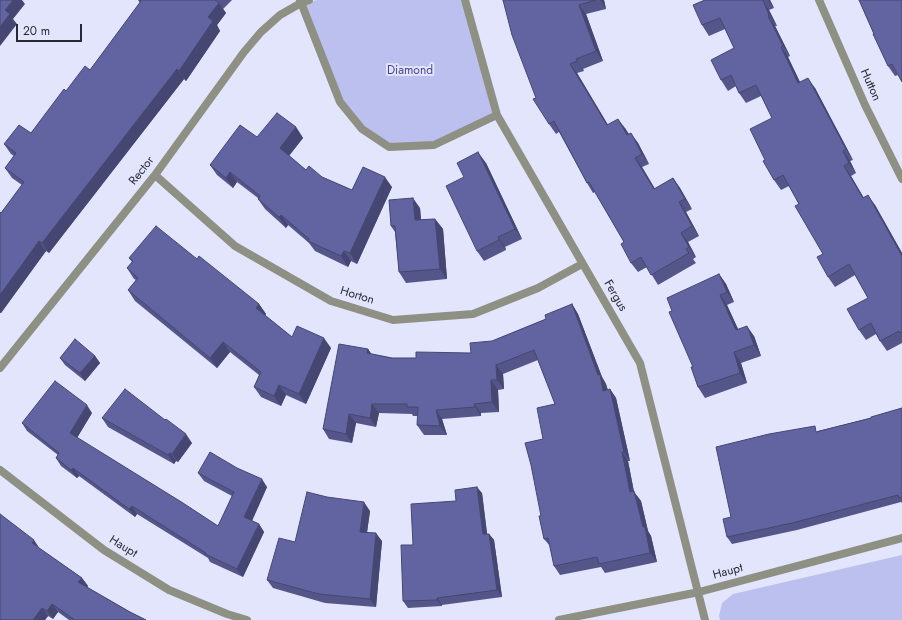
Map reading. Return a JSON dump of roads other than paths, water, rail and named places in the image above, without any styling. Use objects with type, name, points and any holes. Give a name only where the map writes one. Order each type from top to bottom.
[{"type":"street","name":"Rector","points":[[0,368],[155,175],[244,52],[261,32],[280,15],[301,1],[310,0]]},
{"type":"street","name":"Fergus","points":[[465,0],[497,115],[640,363],[705,620]]},
{"type":"street","name":"Hutton","points":[[819,0],[865,105],[902,179]]},
{"type":"street","points":[[301,1],[340,102],[362,129],[389,147],[434,145],[497,115]]},
{"type":"street","name":"Horton","points":[[155,175],[235,246],[331,301],[393,320],[474,314],[538,288],[582,264]]},
{"type":"street","name":"Haupt","points":[[0,470],[104,550],[169,590],[227,614],[247,620]]},
{"type":"street","name":"Haupt","points":[[559,620],[699,592],[902,538]]},
{"type":"park label","name":"Diamond","points":[[410,71]]}]
